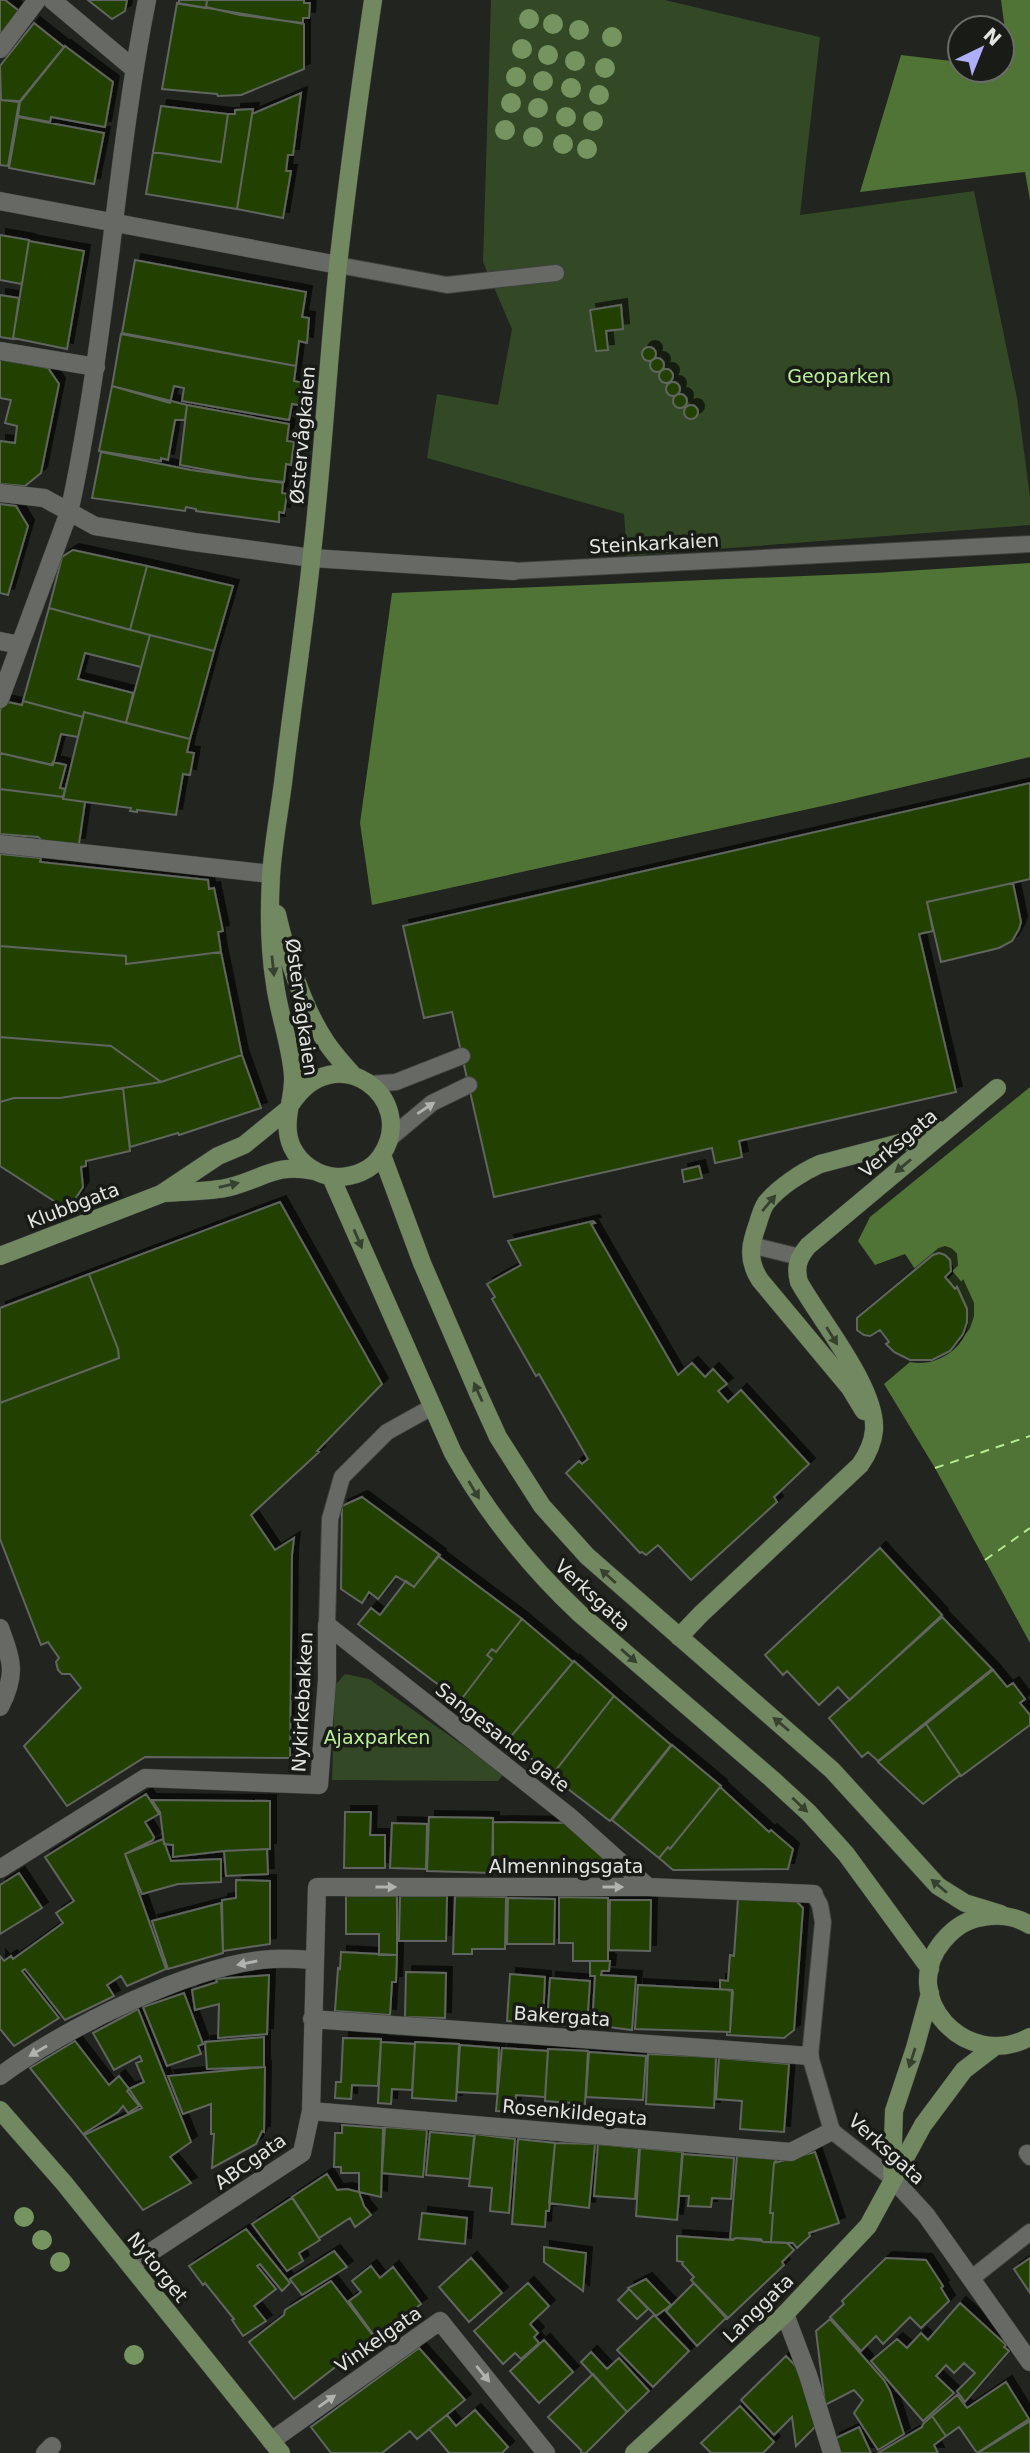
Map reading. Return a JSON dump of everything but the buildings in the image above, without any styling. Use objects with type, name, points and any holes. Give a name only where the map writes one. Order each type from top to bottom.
[{"type":"main road","name":"Østervågkaien","points":[[290,1107],[293,1075],[275,986],[270,938],[271,874],[312,558],[338,265],[373,0]]},
{"type":"main road","name":"Østervågkaien","points":[[271,874],[274,905],[299,984],[327,1044],[354,1076]]},
{"type":"main road","points":[[333,1074],[354,1076],[371,1084],[388,1108],[391,1124],[385,1147],[372,1166],[346,1177],[323,1174],[300,1160],[288,1135],[290,1107],[300,1091],[312,1081],[333,1074]]},
{"type":"main road","name":"Verksgata","points":[[800,1256],[808,1246],[997,1088]]},
{"type":"main road","name":"Klubbgata","points":[[0,1256],[161,1194],[218,1156],[244,1145],[290,1107]]},
{"type":"main road","points":[[870,1449],[869,1429],[863,1410],[850,1388],[753,1269],[751,1245],[763,1208],[768,1201],[808,1170],[820,1164],[915,1139],[955,1122]]},
{"type":"main road","name":"Verksgata","points":[[385,1147],[422,1263],[478,1393],[498,1437],[520,1475],[549,1515],[586,1556],[832,1770],[938,1886],[965,1903],[1028,1921]]},
{"type":"main road","name":"Klubbgata","points":[[161,1194],[230,1187],[285,1168],[323,1174]]},
{"type":"main road","name":"Verksgata","points":[[323,1174],[453,1453],[477,1495],[531,1565],[579,1613],[809,1813],[846,1854],[930,1969]]},
{"type":"main road","points":[[679,1637],[860,1465],[870,1449],[874,1429],[867,1393],[799,1282],[796,1266],[800,1256]]},
{"type":"main road","points":[[1001,1914],[973,1918],[953,1929],[937,1948],[930,1969],[930,1993],[940,2017],[956,2034],[971,2043],[994,2048],[1029,2039]]},
{"type":"main road","name":"Langgata","points":[[892,2178],[894,2111],[930,1993]]},
{"type":"main road","name":"Langgata","points":[[634,2453],[785,2314],[868,2226],[923,2125],[964,2070],[994,2048]]},
{"type":"main road","name":"Nytorget","points":[[0,2110],[131,2265],[276,2447]]},
{"type":"street","points":[[0,49],[37,0]]},
{"type":"street","points":[[52,0],[133,68]]},
{"type":"street","points":[[0,699],[69,512],[96,367],[133,68],[147,0]]},
{"type":"street","points":[[0,201],[338,265]]},
{"type":"street","points":[[0,351],[96,367]]},
{"type":"street","name":"Steinkarkaien","points":[[0,494],[37,496],[95,526],[280,554],[514,571]]},
{"type":"street","points":[[0,641],[20,645]]},
{"type":"street","points":[[0,844],[271,874]]},
{"type":"street","name":"Sangesands gate","points":[[327,1625],[570,1817],[648,1887]]},
{"type":"street","name":"Nykirkebakken","points":[[0,1869],[145,1778],[319,1785],[327,1680],[327,1625]]},
{"type":"street","points":[[0,1628],[10,1655],[12,1674],[10,1688],[0,1707]]},
{"type":"street","name":"Almenningsgata","points":[[317,1887],[648,1887],[814,1894]]},
{"type":"street","name":"ABCgata","points":[[131,2265],[302,2153],[311,2111],[317,1887]]},
{"type":"street","points":[[0,2076],[99,2017],[212,1970],[270,1959],[314,1960]]},
{"type":"street","name":"Bakergata","points":[[312,2019],[810,2056]]},
{"type":"street","name":"Rosenkildegata","points":[[311,2111],[792,2152],[832,2131]]},
{"type":"street","name":"Verksgata","points":[[892,2178],[926,2215],[1030,2362]]},
{"type":"street","points":[[785,2314],[808,2375],[832,2453]]},
{"type":"street","name":"Vinkelgata","points":[[276,2447],[440,2321],[546,2453]]},
{"type":"lane","points":[[338,265],[447,285],[556,273]]},
{"type":"lane","name":"Steinkarkaien","points":[[514,571],[1030,544]]},
{"type":"lane","points":[[371,1084],[396,1082],[462,1056]]},
{"type":"lane","points":[[385,1147],[432,1103],[469,1085]]},
{"type":"lane","points":[[751,1245],[800,1256]]},
{"type":"lane","name":"Nykirkebakken","points":[[327,1625],[330,1519],[342,1477],[387,1432],[432,1406]]},
{"type":"lane","name":"Verksgata","points":[[814,1894],[820,1905],[823,1922],[810,2056],[832,2131],[892,2178]]},
{"type":"lane","points":[[972,2278],[1030,2232]]},
{"type":"green space","name":"Geoparken","points":[[491,0],[665,0],[820,37],[800,215],[974,191],[1017,398],[1030,497],[1030,525],[627,556],[624,514],[427,458],[437,394],[498,405],[512,329],[483,262]]},
{"type":"green space","name":"Ajaxparken","points":[[345,1674],[369,1679],[504,1774],[498,1781],[332,1780],[335,1685]]},
{"type":"shaded area","points":[[1001,0],[1030,0],[1030,200],[1025,172],[860,192],[901,55],[946,60],[946,84],[1016,84],[1016,14],[1003,14]]},
{"type":"shaded area","points":[[1030,563],[1030,757],[836,803],[372,905],[360,823],[392,593],[875,573]]},
{"type":"shaded area","points":[[1030,1087],[1030,1643],[935,1468],[884,1384],[910,1362],[921,1363],[944,1357],[961,1341],[968,1320],[966,1308],[945,1282],[953,1274],[953,1266],[945,1258],[917,1272],[905,1254],[875,1265],[858,1241],[870,1217]]},
{"type":"ferry route","points":[[935,1468],[1030,1436]]},
{"type":"ferry route","points":[[985,1560],[1030,1528]]}]
